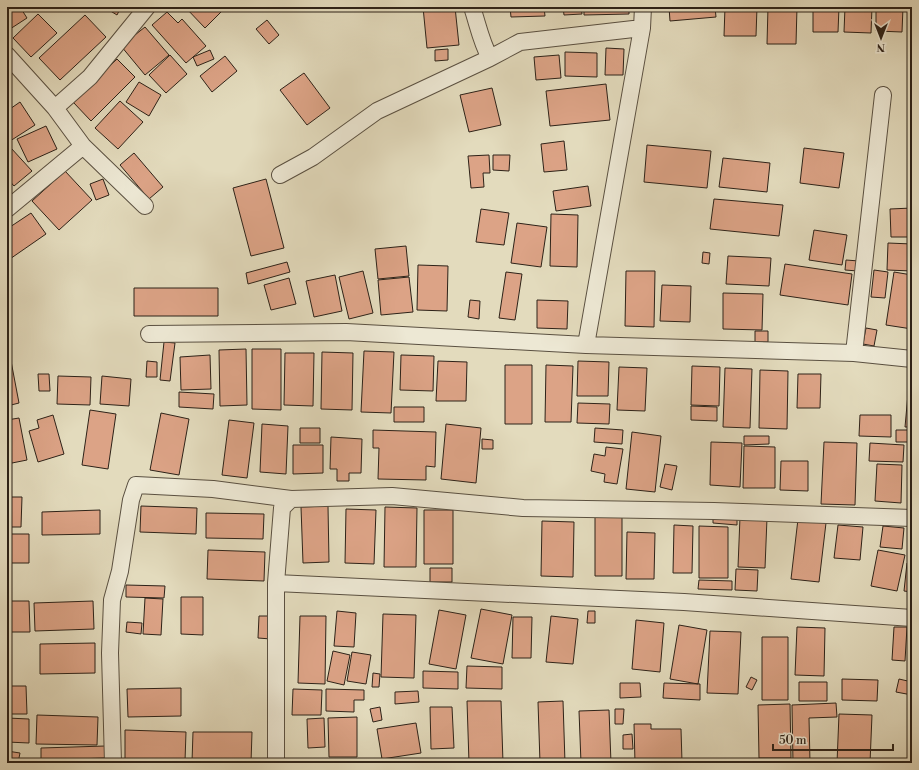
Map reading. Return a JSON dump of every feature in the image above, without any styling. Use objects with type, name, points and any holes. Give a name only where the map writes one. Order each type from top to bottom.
[{"type":"street","points":[[55,108],[90,78],[147,7]]},
{"type":"street","points":[[472,7],[481,34],[481,42],[490,58]]},
{"type":"street","points":[[586,345],[642,28],[643,7]]},
{"type":"street","points":[[280,175],[313,157],[377,111],[490,58],[520,42],[642,28]]},
{"type":"street","points":[[7,54],[55,108],[83,146],[145,206]]},
{"type":"street","points":[[854,353],[883,95]]},
{"type":"street","points":[[7,209],[83,146]]},
{"type":"street","points":[[149,334],[346,332],[586,345],[854,353],[912,359]]},
{"type":"street","points":[[113,763],[110,653],[112,600],[120,571],[131,500],[136,485],[213,489],[291,499],[392,496],[523,508],[714,510],[912,518]]},
{"type":"street","points":[[276,763],[276,583],[282,508],[291,499]]},
{"type":"street","points":[[276,583],[692,602],[912,618]]},
{"type":"building","points":[[7,7],[20,7],[27,18],[7,31]]},
{"type":"building","points":[[104,7],[121,7],[117,15]]},
{"type":"building","points":[[185,7],[226,7],[205,28]]},
{"type":"building","points":[[423,7],[455,7],[459,45],[427,48]]},
{"type":"building","points":[[510,7],[544,7],[545,16],[511,17]]},
{"type":"building","points":[[563,7],[581,7],[582,14],[564,15]]},
{"type":"building","points":[[584,7],[629,7],[629,14],[584,15]]},
{"type":"building","points":[[669,7],[715,7],[716,17],[670,21]]},
{"type":"building","points":[[725,7],[757,7],[756,36],[724,36]]},
{"type":"building","points":[[768,7],[797,7],[796,44],[767,44]]},
{"type":"building","points":[[813,7],[839,7],[838,32],[813,32]]},
{"type":"building","points":[[845,7],[872,7],[871,33],[844,32]]},
{"type":"building","points":[[876,7],[903,7],[902,32],[876,31]]},
{"type":"building","points":[[167,12],[178,23],[182,19],[206,46],[186,63],[152,25]]},
{"type":"building","points":[[38,14],[57,33],[31,57],[13,38]]},
{"type":"building","points":[[85,15],[106,37],[60,80],[39,58]]},
{"type":"building","points":[[267,20],[279,35],[269,44],[256,29]]},
{"type":"building","points":[[145,27],[169,55],[145,75],[121,46]]},
{"type":"building","points":[[606,48],[624,49],[623,75],[605,75]]},
{"type":"building","points":[[448,49],[448,60],[435,61],[435,50]]},
{"type":"building","points":[[210,50],[214,59],[197,66],[193,57]]},
{"type":"building","points":[[565,52],[597,53],[597,77],[565,76]]},
{"type":"building","points":[[170,55],[187,74],[166,93],[149,75]]},
{"type":"building","points":[[559,55],[561,78],[536,80],[534,57]]},
{"type":"building","points":[[225,56],[237,71],[212,92],[200,76]]},
{"type":"building","points":[[117,59],[135,77],[91,121],[73,102]]},
{"type":"building","points":[[304,73],[330,108],[307,125],[280,90]]},
{"type":"building","points":[[139,82],[161,95],[149,116],[126,102]]},
{"type":"building","points":[[606,84],[610,120],[550,126],[546,91]]},
{"type":"building","points":[[492,88],[501,125],[469,132],[460,95]]},
{"type":"building","points":[[120,101],[143,122],[118,149],[95,128]]},
{"type":"building","points":[[20,102],[35,125],[7,143],[7,111]]},
{"type":"building","points":[[46,126],[57,149],[28,162],[17,139]]},
{"type":"building","points":[[564,141],[567,170],[544,172],[541,144]]},
{"type":"building","points":[[647,145],[711,151],[707,188],[644,182]]},
{"type":"building","points":[[11,148],[32,171],[14,186],[7,178],[7,151]]},
{"type":"building","points":[[804,148],[844,153],[839,188],[800,183]]},
{"type":"building","points":[[134,153],[163,187],[149,199],[120,165]]},
{"type":"building","points":[[489,155],[490,173],[483,173],[484,187],[471,188],[468,156]]},
{"type":"building","points":[[493,155],[510,155],[509,171],[493,170]]},
{"type":"building","points":[[723,158],[770,163],[767,192],[719,187]]},
{"type":"building","points":[[65,171],[92,200],[59,230],[32,201]]},
{"type":"building","points":[[103,179],[109,195],[96,200],[90,184]]},
{"type":"building","points":[[266,179],[284,248],[251,256],[233,188]]},
{"type":"building","points":[[588,186],[591,206],[556,211],[553,191]]},
{"type":"building","points":[[714,199],[783,205],[779,236],[710,229]]},
{"type":"building","points":[[912,208],[912,237],[891,237],[890,209]]},
{"type":"building","points":[[481,209],[509,213],[504,245],[476,242]]},
{"type":"building","points":[[31,213],[46,234],[7,261],[7,229]]},
{"type":"building","points":[[551,214],[578,215],[577,267],[550,266]]},
{"type":"building","points":[[517,223],[547,227],[541,267],[511,263]]},
{"type":"building","points":[[814,230],[847,235],[842,265],[809,260]]},
{"type":"building","points":[[888,243],[912,244],[912,271],[887,270]]},
{"type":"building","points":[[406,246],[409,276],[378,279],[375,249]]},
{"type":"building","points":[[703,252],[710,253],[709,264],[702,263]]},
{"type":"building","points":[[728,256],[771,258],[769,286],[726,284]]},
{"type":"building","points":[[846,260],[859,261],[858,271],[845,270]]},
{"type":"building","points":[[287,262],[290,272],[248,284],[246,273]]},
{"type":"building","points":[[785,264],[852,274],[848,305],[780,295]]},
{"type":"building","points":[[418,265],[448,266],[447,311],[417,310]]},
{"type":"building","points":[[874,270],[888,272],[885,298],[871,297]]},
{"type":"building","points":[[363,271],[373,313],[349,319],[339,277]]},
{"type":"building","points":[[626,271],[655,271],[654,327],[625,326]]},
{"type":"building","points":[[506,272],[522,274],[515,320],[499,318]]},
{"type":"building","points":[[894,272],[912,275],[912,329],[886,325]]},
{"type":"building","points":[[335,275],[342,311],[314,317],[306,281]]},
{"type":"building","points":[[409,277],[413,312],[381,315],[378,280]]},
{"type":"building","points":[[289,278],[296,304],[271,310],[264,285]]},
{"type":"building","points":[[662,285],[691,286],[690,322],[660,321]]},
{"type":"building","points":[[134,288],[218,288],[218,316],[134,316]]},
{"type":"building","points":[[723,293],[763,294],[762,330],[723,329]]},
{"type":"building","points":[[470,300],[480,301],[479,319],[468,317]]},
{"type":"building","points":[[537,300],[568,301],[567,329],[537,328]]},
{"type":"building","points":[[866,328],[877,330],[874,346],[863,344]]},
{"type":"building","points":[[755,331],[768,331],[768,342],[755,342]]},
{"type":"building","points":[[164,342],[175,343],[170,381],[160,380]]},
{"type":"building","points":[[246,349],[247,405],[220,406],[219,350]]},
{"type":"building","points":[[252,349],[281,349],[281,410],[252,409]]},
{"type":"building","points":[[364,351],[394,352],[391,413],[361,412]]},
{"type":"building","points":[[322,352],[353,353],[352,410],[321,409]]},
{"type":"building","points":[[285,353],[314,353],[313,406],[284,405]]},
{"type":"building","points":[[210,355],[211,389],[181,390],[180,357]]},
{"type":"building","points":[[401,355],[434,356],[433,391],[400,390]]},
{"type":"building","points":[[11,361],[19,403],[7,406],[7,362]]},
{"type":"building","points":[[147,361],[157,362],[157,377],[146,377]]},
{"type":"building","points":[[438,361],[467,362],[466,401],[436,401]]},
{"type":"building","points":[[578,361],[609,362],[608,396],[577,396]]},
{"type":"building","points":[[505,365],[532,365],[532,424],[505,424]]},
{"type":"building","points":[[546,365],[573,366],[571,422],[545,422]]},
{"type":"building","points":[[692,366],[720,367],[719,406],[691,405]]},
{"type":"building","points":[[619,367],[647,368],[645,411],[617,410]]},
{"type":"building","points":[[725,368],[752,369],[750,428],[723,427]]},
{"type":"building","points":[[760,370],[788,371],[787,429],[759,428]]},
{"type":"building","points":[[38,374],[49,374],[50,391],[39,391]]},
{"type":"building","points":[[798,374],[821,374],[820,408],[797,408]]},
{"type":"building","points":[[58,376],[91,377],[90,405],[57,404]]},
{"type":"building","points":[[102,376],[131,379],[129,406],[100,404]]},
{"type":"building","points":[[909,383],[912,383],[912,427],[905,427]]},
{"type":"building","points":[[179,392],[214,394],[213,409],[179,407]]},
{"type":"building","points":[[578,403],[610,404],[609,424],[577,423]]},
{"type":"building","points":[[691,406],[717,407],[717,421],[691,420]]},
{"type":"building","points":[[394,407],[424,407],[424,422],[394,422]]},
{"type":"building","points":[[90,410],[116,414],[108,469],[82,465]]},
{"type":"building","points":[[161,413],[189,419],[179,475],[150,470]]},
{"type":"building","points":[[53,415],[64,454],[38,462],[29,431],[39,428],[37,420]]},
{"type":"building","points":[[860,415],[891,415],[891,437],[859,436]]},
{"type":"building","points":[[19,418],[27,460],[7,464],[7,420]]},
{"type":"building","points":[[229,420],[254,423],[247,478],[222,475]]},
{"type":"building","points":[[262,424],[288,426],[286,474],[260,472]]},
{"type":"building","points":[[446,424],[481,428],[476,483],[441,479]]},
{"type":"building","points":[[300,428],[320,428],[320,443],[300,443]]},
{"type":"building","points":[[595,428],[623,430],[622,444],[594,442]]},
{"type":"building","points":[[373,430],[436,432],[435,467],[426,466],[426,480],[378,479],[379,448],[373,448]]},
{"type":"building","points":[[896,430],[912,430],[912,442],[896,442]]},
{"type":"building","points":[[632,432],[661,436],[655,492],[626,489]]},
{"type":"building","points":[[744,436],[769,436],[769,444],[744,445]]},
{"type":"building","points":[[331,437],[362,439],[361,473],[349,473],[349,481],[337,481],[337,469],[330,469]]},
{"type":"building","points":[[482,439],[493,440],[493,449],[482,449]]},
{"type":"building","points":[[711,442],[742,443],[740,487],[710,485]]},
{"type":"building","points":[[824,442],[857,443],[855,505],[821,504]]},
{"type":"building","points":[[870,443],[904,445],[903,462],[869,461]]},
{"type":"building","points":[[293,445],[323,445],[323,473],[293,474]]},
{"type":"building","points":[[744,446],[775,447],[775,488],[743,488]]},
{"type":"building","points":[[606,447],[623,449],[617,484],[604,482],[605,474],[591,471],[594,454],[605,456]]},
{"type":"building","points":[[781,461],[808,461],[808,491],[780,490]]},
{"type":"building","points":[[665,464],[677,466],[672,490],[660,487]]},
{"type":"building","points":[[877,464],[902,465],[901,503],[875,501]]},
{"type":"building","points":[[7,497],[22,497],[21,527],[7,527]]},
{"type":"building","points":[[141,506],[197,508],[196,534],[140,532]]},
{"type":"building","points":[[328,506],[329,562],[303,563],[301,507]]},
{"type":"building","points":[[385,507],[417,508],[416,567],[384,567]]},
{"type":"building","points":[[346,509],[376,510],[374,564],[345,563]]},
{"type":"building","points":[[100,510],[100,534],[42,535],[42,512]]},
{"type":"building","points":[[424,510],[453,510],[453,564],[424,564]]},
{"type":"building","points":[[206,513],[264,514],[263,539],[206,538]]},
{"type":"building","points":[[595,516],[622,517],[622,576],[595,576]]},
{"type":"building","points":[[713,516],[737,518],[737,525],[713,523]]},
{"type":"building","points":[[740,517],[767,518],[765,568],[738,567]]},
{"type":"building","points":[[798,519],[826,523],[819,582],[791,579]]},
{"type":"building","points":[[542,521],[574,522],[573,577],[541,576]]},
{"type":"building","points":[[674,525],[693,526],[692,573],[673,573]]},
{"type":"building","points":[[838,525],[863,527],[860,560],[834,558]]},
{"type":"building","points":[[699,526],[728,527],[728,578],[699,578]]},
{"type":"building","points":[[883,526],[904,528],[902,549],[880,547]]},
{"type":"building","points":[[627,532],[655,533],[654,579],[626,579]]},
{"type":"building","points":[[7,534],[29,534],[29,563],[7,563]]},
{"type":"building","points":[[208,550],[265,552],[264,581],[207,579]]},
{"type":"building","points":[[878,550],[905,555],[897,591],[871,586]]},
{"type":"building","points":[[907,563],[912,564],[912,592],[904,591]]},
{"type":"building","points":[[430,568],[452,568],[452,582],[430,582]]},
{"type":"building","points":[[736,569],[758,570],[757,591],[735,590]]},
{"type":"building","points":[[699,580],[732,581],[732,590],[698,589]]},
{"type":"building","points":[[126,585],[165,586],[164,598],[126,597]]},
{"type":"building","points":[[181,597],[203,597],[203,635],[181,634]]},
{"type":"building","points":[[145,598],[163,599],[161,635],[143,634]]},
{"type":"building","points":[[7,601],[29,601],[30,632],[7,632]]},
{"type":"building","points":[[93,601],[94,629],[35,631],[34,603]]},
{"type":"building","points":[[481,609],[512,615],[503,664],[471,658]]},
{"type":"building","points":[[439,610],[466,615],[456,669],[429,664]]},
{"type":"building","points":[[337,611],[356,613],[354,647],[334,646]]},
{"type":"building","points":[[588,611],[595,611],[595,623],[587,623]]},
{"type":"building","points":[[383,614],[416,615],[414,678],[381,677]]},
{"type":"building","points":[[259,616],[272,616],[271,639],[258,638]]},
{"type":"building","points":[[300,616],[326,616],[325,684],[298,683]]},
{"type":"building","points":[[551,616],[578,619],[573,664],[546,662]]},
{"type":"building","points":[[513,617],[532,617],[531,658],[512,658]]},
{"type":"building","points":[[636,620],[664,623],[660,672],[632,669]]},
{"type":"building","points":[[127,622],[142,623],[141,634],[126,632]]},
{"type":"building","points":[[679,625],[707,630],[698,684],[670,679]]},
{"type":"building","points":[[797,627],[825,628],[824,676],[795,675]]},
{"type":"building","points":[[894,627],[907,627],[905,661],[892,660]]},
{"type":"building","points":[[910,630],[912,630],[912,661],[909,661]]},
{"type":"building","points":[[710,631],[741,632],[738,694],[707,693]]},
{"type":"building","points":[[762,637],[788,637],[788,700],[762,700]]},
{"type":"building","points":[[95,643],[95,673],[40,674],[40,644]]},
{"type":"building","points":[[333,651],[350,655],[344,685],[327,681]]},
{"type":"building","points":[[352,652],[371,655],[366,684],[347,681]]},
{"type":"building","points":[[467,666],[502,667],[502,689],[466,688]]},
{"type":"building","points":[[423,671],[458,672],[458,689],[423,688]]},
{"type":"building","points":[[373,673],[380,674],[379,687],[372,687]]},
{"type":"building","points":[[751,677],[757,680],[752,690],[746,687]]},
{"type":"building","points":[[842,679],[878,680],[877,701],[842,700]]},
{"type":"building","points":[[899,679],[912,682],[912,695],[896,692]]},
{"type":"building","points":[[799,682],[827,682],[827,701],[799,701]]},
{"type":"building","points":[[620,683],[640,683],[641,697],[620,698]]},
{"type":"building","points":[[664,683],[700,684],[700,700],[663,698]]},
{"type":"building","points":[[7,686],[26,686],[27,714],[7,714]]},
{"type":"building","points":[[181,688],[181,716],[128,717],[127,689]]},
{"type":"building","points":[[293,689],[322,690],[321,715],[292,715]]},
{"type":"building","points":[[326,689],[364,690],[364,700],[354,700],[354,712],[326,711]]},
{"type":"building","points":[[418,691],[419,702],[395,704],[395,692]]},
{"type":"building","points":[[467,701],[501,701],[503,763],[469,763]]},
{"type":"building","points":[[563,701],[565,763],[540,763],[538,702]]},
{"type":"building","points":[[836,703],[837,717],[809,718],[810,763],[793,763],[792,705]]},
{"type":"building","points":[[790,704],[791,758],[759,758],[758,705]]},
{"type":"building","points":[[380,707],[382,720],[373,722],[370,709]]},
{"type":"building","points":[[430,707],[452,707],[454,748],[431,749]]},
{"type":"building","points":[[615,709],[624,709],[623,724],[615,724]]},
{"type":"building","points":[[609,710],[611,763],[581,763],[579,711]]},
{"type":"building","points":[[839,714],[872,715],[870,763],[837,763]]},
{"type":"building","points":[[37,715],[98,717],[97,745],[36,744]]},
{"type":"building","points":[[357,717],[357,757],[329,757],[328,718]]},
{"type":"building","points":[[7,718],[29,719],[29,743],[7,742]]},
{"type":"building","points":[[324,718],[325,747],[308,748],[307,719]]},
{"type":"building","points":[[416,723],[421,753],[382,759],[377,729]]},
{"type":"building","points":[[634,724],[651,724],[651,729],[681,729],[682,762],[635,763]]},
{"type":"building","points":[[125,730],[186,732],[185,761],[125,759]]},
{"type":"building","points":[[193,732],[252,732],[251,763],[192,762]]},
{"type":"building","points":[[632,734],[633,749],[623,749],[623,735]]},
{"type":"building","points":[[105,746],[105,758],[41,760],[41,748]]},
{"type":"building","points":[[7,751],[20,753],[18,763],[7,761]]},
{"type":"building","points":[[791,761],[791,763],[760,763],[760,762]]}]
